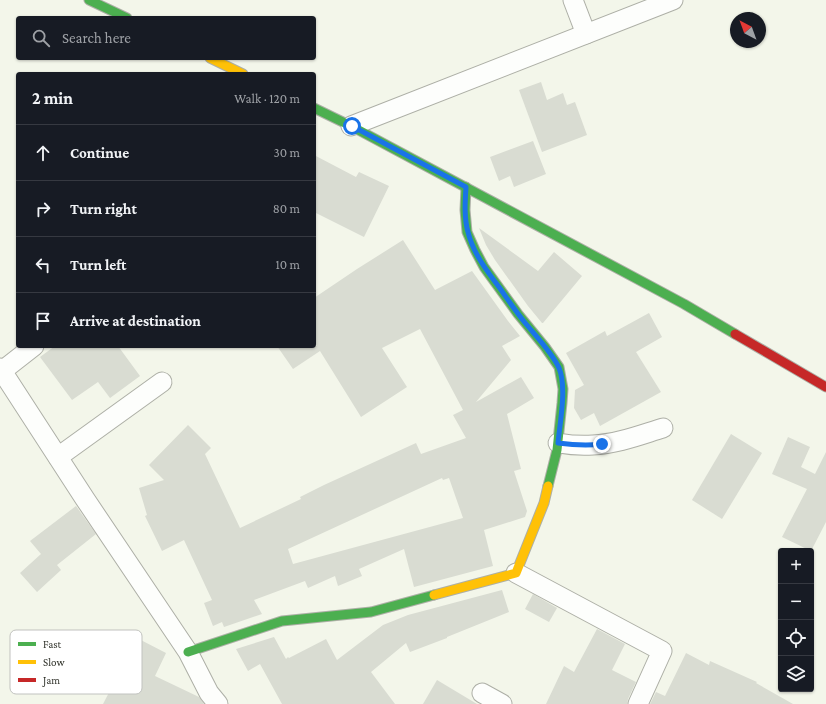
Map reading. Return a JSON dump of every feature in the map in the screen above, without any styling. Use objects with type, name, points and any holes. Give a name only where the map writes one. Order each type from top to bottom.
[{"type":"street","points":[[89,0],[123,16]]},
{"type":"street","points":[[573,0],[586,34]]},
{"type":"street","points":[[352,126],[673,0]]},
{"type":"street","points":[[214,60],[239,72]]},
{"type":"street","points":[[316,109],[352,126],[684,304],[826,387]]},
{"type":"street","points":[[466,187],[465,210],[467,232],[475,250],[488,273],[559,367],[563,389],[556,456],[544,503],[516,573]]},
{"type":"street","points":[[31,348],[1,369],[85,500],[188,652],[209,692],[218,704]]},
{"type":"street","points":[[58,457],[162,382]]},
{"type":"street","points":[[558,443],[586,446],[602,444],[633,438],[663,428]]},
{"type":"street","points":[[188,652],[282,621],[371,612],[516,573],[662,651],[638,704]]},
{"type":"street","points":[[482,693],[502,704]]},
{"type":"building","points":[[541,82],[547,100],[563,93],[567,105],[575,102],[587,135],[542,152],[519,90]]},
{"type":"building","points":[[533,141],[546,174],[514,187],[510,176],[499,181],[490,157]]},
{"type":"building","points":[[316,156],[356,177],[359,172],[389,186],[364,237],[316,213]]},
{"type":"building","points":[[479,228],[538,271],[554,252],[582,276],[543,323],[528,306],[495,260],[486,245]]},
{"type":"building","points":[[403,240],[435,290],[472,271],[520,336],[502,346],[511,360],[476,402],[521,377],[534,398],[507,414],[521,469],[514,471],[527,511],[525,517],[484,530],[493,566],[414,587],[404,549],[359,569],[362,576],[338,586],[335,576],[308,588],[305,581],[254,600],[262,614],[224,627],[222,622],[213,626],[204,603],[212,600],[184,540],[162,551],[145,516],[147,515],[139,488],[164,480],[149,465],[188,425],[211,448],[205,454],[240,528],[301,499],[300,497],[324,485],[416,443],[421,454],[466,438],[453,415],[463,410],[420,329],[382,348],[407,387],[361,417],[320,351],[293,369],[278,348],[316,348],[316,297]],"holes":[[[442,478],[443,480],[449,478],[463,518],[293,564],[288,549]]]},
{"type":"building","points":[[649,313],[662,337],[636,352],[661,392],[600,426],[594,413],[581,420],[574,408],[575,390],[584,385],[566,353],[605,331],[607,336]]},
{"type":"building","points":[[52,348],[119,348],[140,376],[110,398],[98,382],[72,400],[40,357]]},
{"type":"building","points":[[731,434],[762,453],[722,519],[692,500]]},
{"type":"building","points":[[788,437],[810,447],[801,467],[815,474],[826,452],[826,522],[813,548],[805,548],[782,537],[807,489],[772,474]]},
{"type":"building","points":[[76,506],[96,534],[57,565],[61,570],[37,592],[20,573],[41,554],[30,541]]},
{"type":"building","points":[[502,590],[509,612],[410,652],[406,643],[371,672],[395,704],[282,704],[260,664],[248,671],[236,649],[274,637],[286,659],[326,639],[337,660],[383,625],[408,615]]},
{"type":"building","points":[[533,594],[557,608],[549,622],[525,609]]},
{"type":"building","points":[[597,629],[625,644],[612,670],[636,682],[627,704],[546,704],[564,666],[574,672]]},
{"type":"building","points":[[142,641],[166,653],[155,676],[199,697],[204,704],[103,704],[108,694],[142,694]]},
{"type":"building","points":[[686,653],[709,665],[710,661],[757,682],[756,683],[793,704],[650,704],[656,692],[665,696]]},
{"type":"building","points":[[437,680],[477,704],[423,704]]},
{"type":"traffic: fast","points":[[89,0],[123,16]]},
{"type":"traffic: fast","points":[[316,109],[351,126],[684,304],[735,334]]},
{"type":"traffic: fast","points":[[466,187],[465,210],[467,232],[475,250],[484,267],[559,367],[563,389],[562,403],[557,450],[548,486]]},
{"type":"traffic: fast","points":[[188,652],[282,621],[371,612],[434,595]]},
{"type":"traffic: slow","points":[[214,60],[239,72]]},
{"type":"traffic: slow","points":[[434,595],[516,573],[544,503],[548,486]]},
{"type":"traffic: jam","points":[[735,334],[826,387]]},
{"type":"route","points":[[352,126],[466,187],[465,210],[467,232],[475,250],[484,267],[559,367],[563,389],[558,443],[592,446],[602,444]]}]
